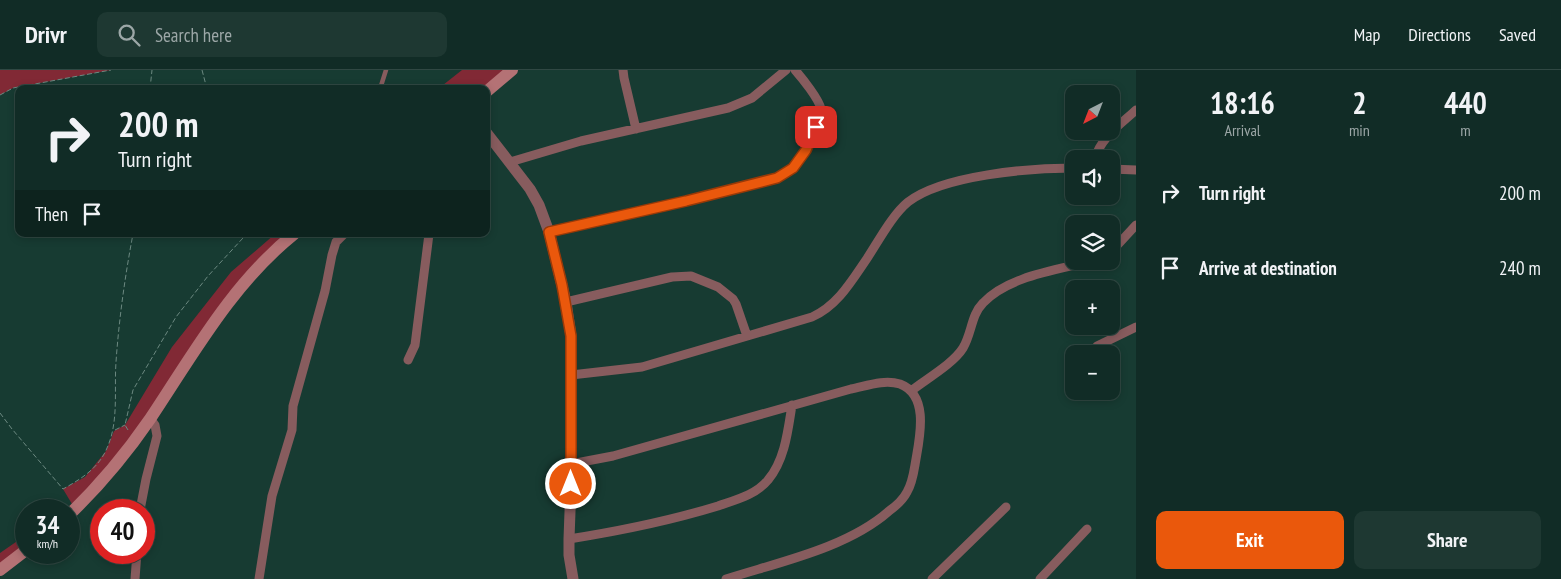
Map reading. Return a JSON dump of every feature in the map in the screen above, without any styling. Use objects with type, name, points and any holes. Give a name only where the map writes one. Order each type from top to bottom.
[{"type":"main road","points":[[490,89],[512,70]]},
{"type":"main road","points":[[80,504],[103,480],[134,442],[231,298],[265,259],[291,237]]},
{"type":"main road","points":[[0,570],[15,558]]},
{"type":"street","points":[[624,70],[624,78],[636,129]]},
{"type":"street","points":[[510,162],[562,146],[709,113],[742,103],[764,90],[786,70]]},
{"type":"street","points":[[549,232],[686,201],[777,178],[787,173],[806,150],[821,112],[818,102],[795,70]]},
{"type":"street","points":[[1099,150],[1108,136],[1136,110]]},
{"type":"street","points":[[490,137],[535,197],[549,232],[566,302],[571,336],[569,539],[573,579]]},
{"type":"street","points":[[571,376],[642,367],[820,314],[830,307],[846,288],[900,211],[917,196],[941,186],[986,175],[1065,168]]},
{"type":"street","points":[[1120,169],[1136,170]]},
{"type":"street","points":[[1120,242],[1136,225]]},
{"type":"street","points":[[260,579],[272,496],[292,430],[293,406],[325,291],[332,255],[336,242],[341,237]]},
{"type":"street","points":[[408,360],[415,346],[429,237]]},
{"type":"street","points":[[911,391],[959,354],[965,344],[978,308],[988,297],[1002,289],[1039,274],[1065,268]]},
{"type":"street","points":[[566,302],[672,277],[692,276],[718,286],[733,299],[747,336]]},
{"type":"street","points":[[1099,345],[1136,327]]},
{"type":"street","points":[[571,464],[613,456],[851,389],[884,382],[896,383],[911,391],[919,408],[921,427],[910,486],[900,502],[880,519],[859,532],[818,550],[726,579]]},
{"type":"street","points":[[569,539],[672,519],[728,502],[763,486],[774,472],[785,443],[792,405]]},
{"type":"street","points":[[142,499],[157,436],[155,425],[150,418]]},
{"type":"street","points":[[932,579],[1006,507]]},
{"type":"street","points":[[1040,579],[1087,529]]},
{"type":"street","points":[[135,579],[136,564]]},
{"type":"lane","points":[[381,85],[386,70]]},
{"type":"path","points":[[29,85],[111,70]]},
{"type":"path","points":[[150,85],[152,70]]},
{"type":"path","points":[[202,70],[206,85]]},
{"type":"path","points":[[0,95],[15,88]]},
{"type":"path","points":[[0,413],[63,489],[85,477],[106,451],[114,431],[116,362],[123,293],[132,237]]},
{"type":"path","points":[[134,442],[125,425],[133,390],[176,316],[243,237]]},
{"type":"path","points":[[114,431],[125,425]]},
{"type":"shaded area","points":[[0,70],[111,70],[29,85],[15,85],[15,88],[0,95]]},
{"type":"shaded area","points":[[462,70],[512,70],[490,86],[443,85]]},
{"type":"shaded area","points":[[272,237],[291,237],[265,259],[150,418],[79,499],[69,499],[63,489],[85,477],[106,451],[114,431],[125,425],[172,347],[231,272]]},
{"type":"shaded area","points":[[15,543],[15,558],[0,570],[0,553]]},
{"type":"route","points":[[571,484],[571,336],[566,302],[549,232],[777,178],[793,168],[802,157],[816,127]]}]
